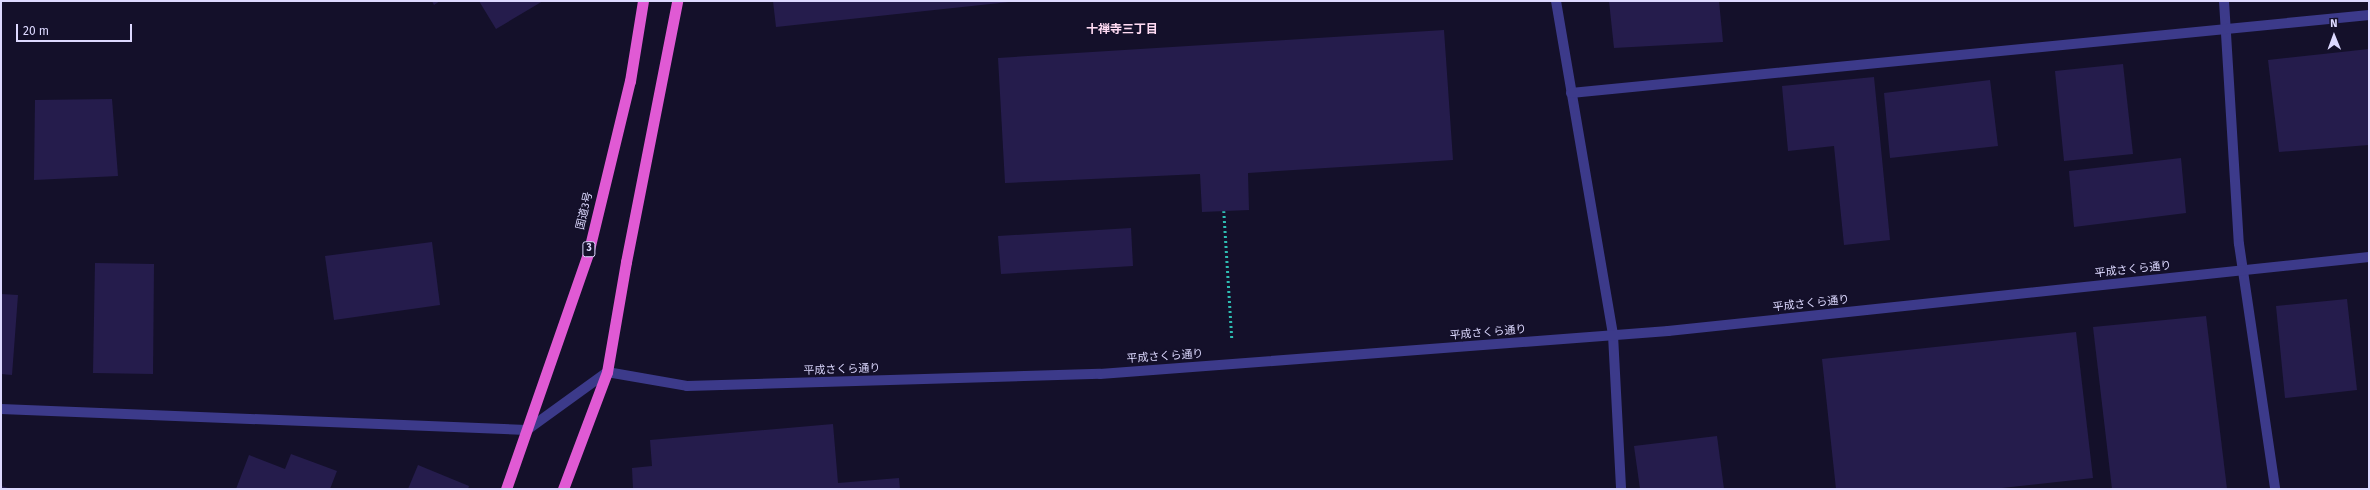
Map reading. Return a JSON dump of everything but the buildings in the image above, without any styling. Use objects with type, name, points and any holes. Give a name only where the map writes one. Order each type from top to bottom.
[{"type":"highway","name":"国道3号","points":[[506,489],[588,254],[630,81],[643,1]]},
{"type":"highway","points":[[563,489],[608,372],[626,262],[677,1]]},
{"type":"street","points":[[1556,1],[1613,335],[1621,489]]},
{"type":"street","points":[[2224,1],[2239,244],[2275,489]]},
{"type":"street","points":[[1571,93],[2369,15]]},
{"type":"street","name":"平成さくら通り","points":[[608,372],[687,386],[1092,375],[1613,335],[2369,257]]},
{"type":"street","points":[[1,409],[527,430],[608,372]]},
{"type":"path","points":[[1224,211],[1233,341]]},
{"type":"district","name":"十禅寺三丁目","points":[[1122,30]]}]
